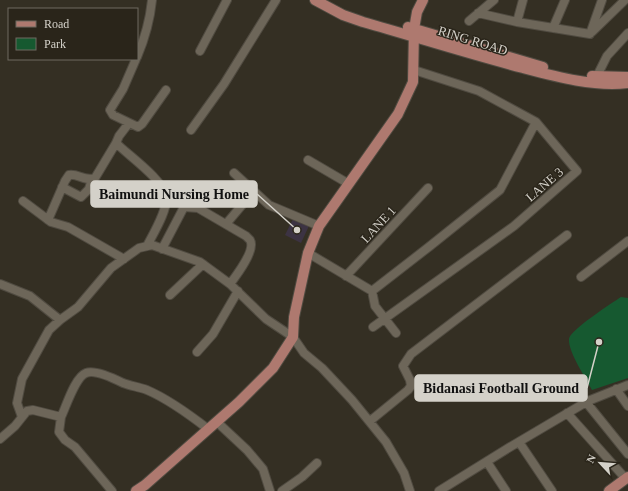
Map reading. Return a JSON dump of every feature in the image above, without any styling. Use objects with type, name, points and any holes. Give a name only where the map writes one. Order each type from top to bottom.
[{"type":"main road","name":"RING ROAD","points":[[315,0],[343,15],[363,22],[414,32]]},
{"type":"main road","name":"RING ROAD","points":[[328,0],[343,9],[365,18],[414,32],[498,62],[548,75],[613,85],[628,83]]},
{"type":"main road","points":[[136,491],[145,485],[239,402],[273,368],[293,337],[294,317],[308,253],[319,226],[398,114],[413,82],[414,32],[418,12],[423,0]]},
{"type":"main road","points":[[414,32],[549,68],[597,76],[628,77]]},
{"type":"main road","points":[[608,491],[627,480]]},
{"type":"main road","points":[[617,491],[627,480]]},
{"type":"street","points":[[138,56],[144,42],[150,20],[152,0]]},
{"type":"street","points":[[200,51],[227,0]]},
{"type":"street","points":[[191,130],[224,84],[276,0]]},
{"type":"street","points":[[470,20],[494,0]]},
{"type":"street","points":[[517,22],[523,0]]},
{"type":"street","points":[[554,28],[565,0]]},
{"type":"street","points":[[590,34],[602,0]]},
{"type":"street","points":[[590,34],[625,0]]},
{"type":"street","points":[[478,13],[517,22],[590,34]]},
{"type":"street","points":[[597,76],[607,56],[628,33]]},
{"type":"street","points":[[136,60],[123,89],[110,110],[113,115],[138,127],[142,124],[166,90]]},
{"type":"street","points":[[372,291],[500,190],[536,122],[479,90],[414,70]]},
{"type":"street","name":"LANE 3","points":[[385,318],[514,226],[577,171],[536,122]]},
{"type":"street","points":[[48,220],[62,187],[69,175],[72,174],[79,178],[90,180],[95,178],[116,143],[118,136],[129,123]]},
{"type":"street","points":[[116,143],[135,159],[162,186],[166,197],[165,208],[147,246]]},
{"type":"street","points":[[308,160],[349,184]]},
{"type":"street","points":[[234,173],[269,205],[319,226]]},
{"type":"street","points":[[62,187],[81,197],[89,189],[92,179]]},
{"type":"street","name":"LANE 1","points":[[346,276],[428,188]]},
{"type":"street","points":[[226,224],[254,191]]},
{"type":"street","points":[[23,201],[51,222],[68,227],[124,259]]},
{"type":"street","points":[[162,249],[184,207],[198,208],[246,236],[250,240],[251,246],[246,259],[230,284]]},
{"type":"street","points":[[370,422],[411,386],[410,380],[403,366],[412,354],[567,235]]},
{"type":"street","points":[[581,276],[628,241]]},
{"type":"street","points":[[22,417],[17,403],[22,379],[49,330],[78,307],[111,268],[139,248],[152,245],[203,264],[230,284],[266,319],[293,337],[304,354],[322,368],[352,400],[386,442],[404,473],[408,489]]},
{"type":"street","points":[[308,253],[372,291],[375,306],[396,334]]},
{"type":"street","points":[[170,295],[203,264]]},
{"type":"street","points":[[0,284],[30,296],[60,320]]},
{"type":"street","points":[[197,352],[213,334],[238,291]]},
{"type":"street","points":[[373,327],[385,318]]},
{"type":"street","points":[[112,491],[75,446],[65,440],[59,432],[61,417],[80,377],[85,373],[89,372],[108,376],[149,391],[192,416],[208,429]]},
{"type":"street","points":[[439,491],[586,402],[628,385]]},
{"type":"street","points":[[616,389],[628,406]]},
{"type":"street","points":[[586,402],[628,454]]},
{"type":"street","points":[[0,439],[15,426],[27,411],[33,410],[61,417]]},
{"type":"street","points":[[567,413],[627,480]]},
{"type":"street","points":[[217,422],[263,469],[270,491]]},
{"type":"street","points":[[518,442],[552,491]]},
{"type":"street","points":[[487,462],[506,491]]},
{"type":"street","points":[[282,491],[302,477],[317,463]]},
{"type":"shaded area","points":[[293,219],[309,226],[301,243],[285,235]]},
{"type":"green space","points":[[621,297],[628,298],[628,378],[592,390],[574,358],[569,344],[569,339],[576,329]]},
{"type":"place","name":"Baimundi Nursing Home","points":[[297,230]]},
{"type":"place","name":"Bidanasi Football Ground","points":[[599,342]]}]
